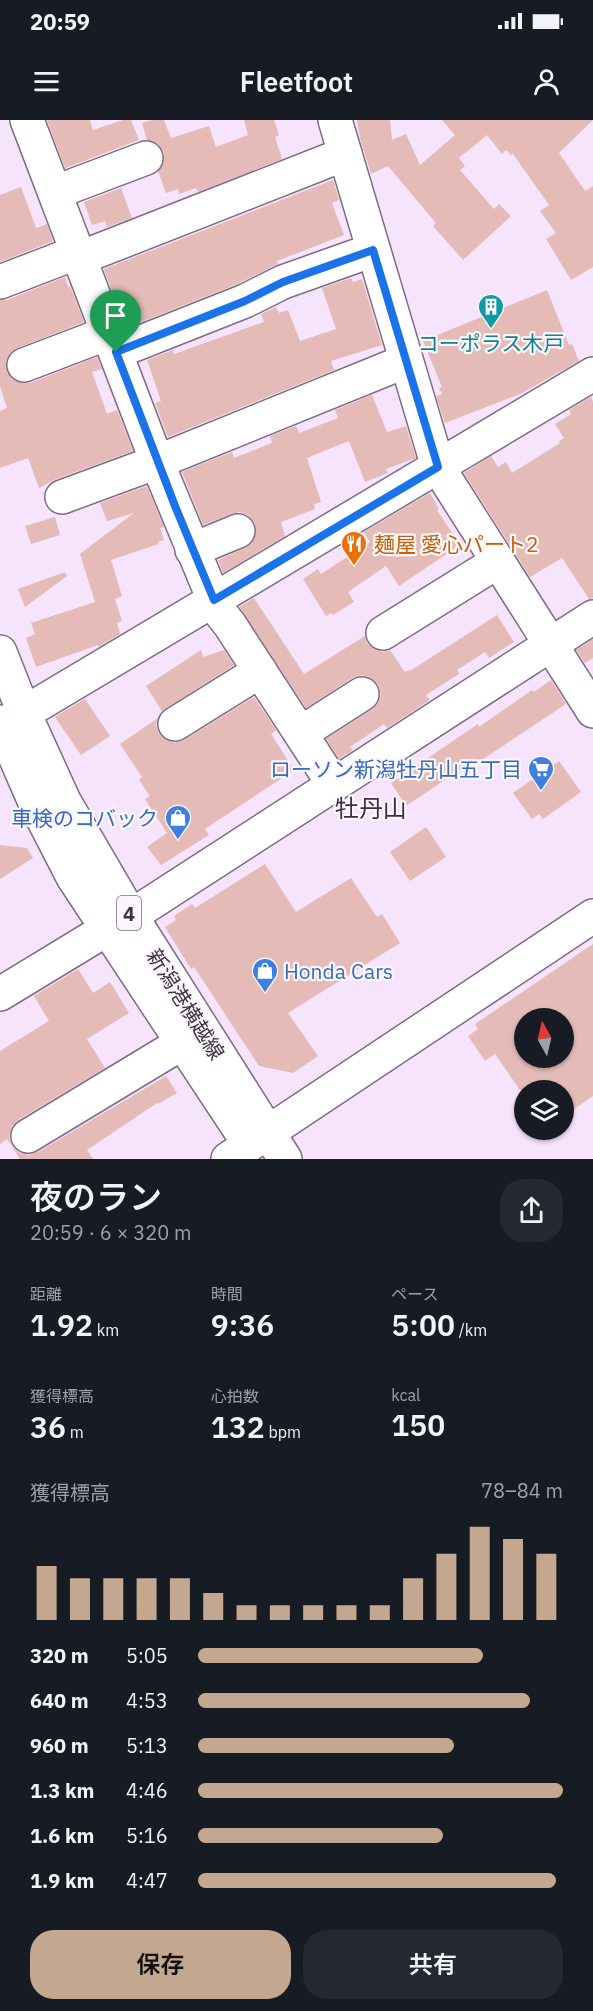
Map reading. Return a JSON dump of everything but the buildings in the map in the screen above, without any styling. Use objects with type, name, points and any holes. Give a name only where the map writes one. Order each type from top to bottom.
[{"type":"street","points":[[27,120],[157,462],[213,601],[334,785]]},
{"type":"street","points":[[335,120],[438,467],[496,562],[593,711]]},
{"type":"street","points":[[0,282],[79,255],[345,154]]},
{"type":"street","points":[[56,192],[146,158]]},
{"type":"street","points":[[24,365],[112,342],[245,301],[283,282],[373,250]]},
{"type":"street","points":[[62,497],[157,462],[406,361]]},
{"type":"street","points":[[7,724],[593,374]]},
{"type":"street","points":[[192,550],[238,531]]},
{"type":"street","points":[[383,633],[496,562]]},
{"type":"street","points":[[0,994],[119,922],[593,617]]},
{"type":"street","name":"新潟港横越線","points":[[0,652],[7,724],[37,807],[73,877],[119,922],[258,1151]]},
{"type":"street","points":[[175,724],[260,671]]},
{"type":"street","points":[[301,733],[362,694]]},
{"type":"street","points":[[258,1151],[593,916]]},
{"type":"street","name":"新潟港横越線","points":[[119,922],[182,1043],[258,1151]]},
{"type":"street","points":[[28,1136],[182,1043]]},
{"type":"place","name":"コーポラス木戸","points":[[491,330]]},
{"type":"place","name":"麺屋 愛心パート2","points":[[354,567]]},
{"type":"place","name":"ローソン新潟牡丹山五丁目","points":[[541,792]]},
{"type":"place","name":"車検のコバック","points":[[178,841]]},
{"type":"place","name":"Honda Cars","points":[[265,994]]},
{"type":"district","name":"牡丹山","points":[[371,808]]},
{"type":"route","points":[[373,250],[438,467],[214,600],[157,462],[116,352],[245,301],[283,282],[373,250]]}]
